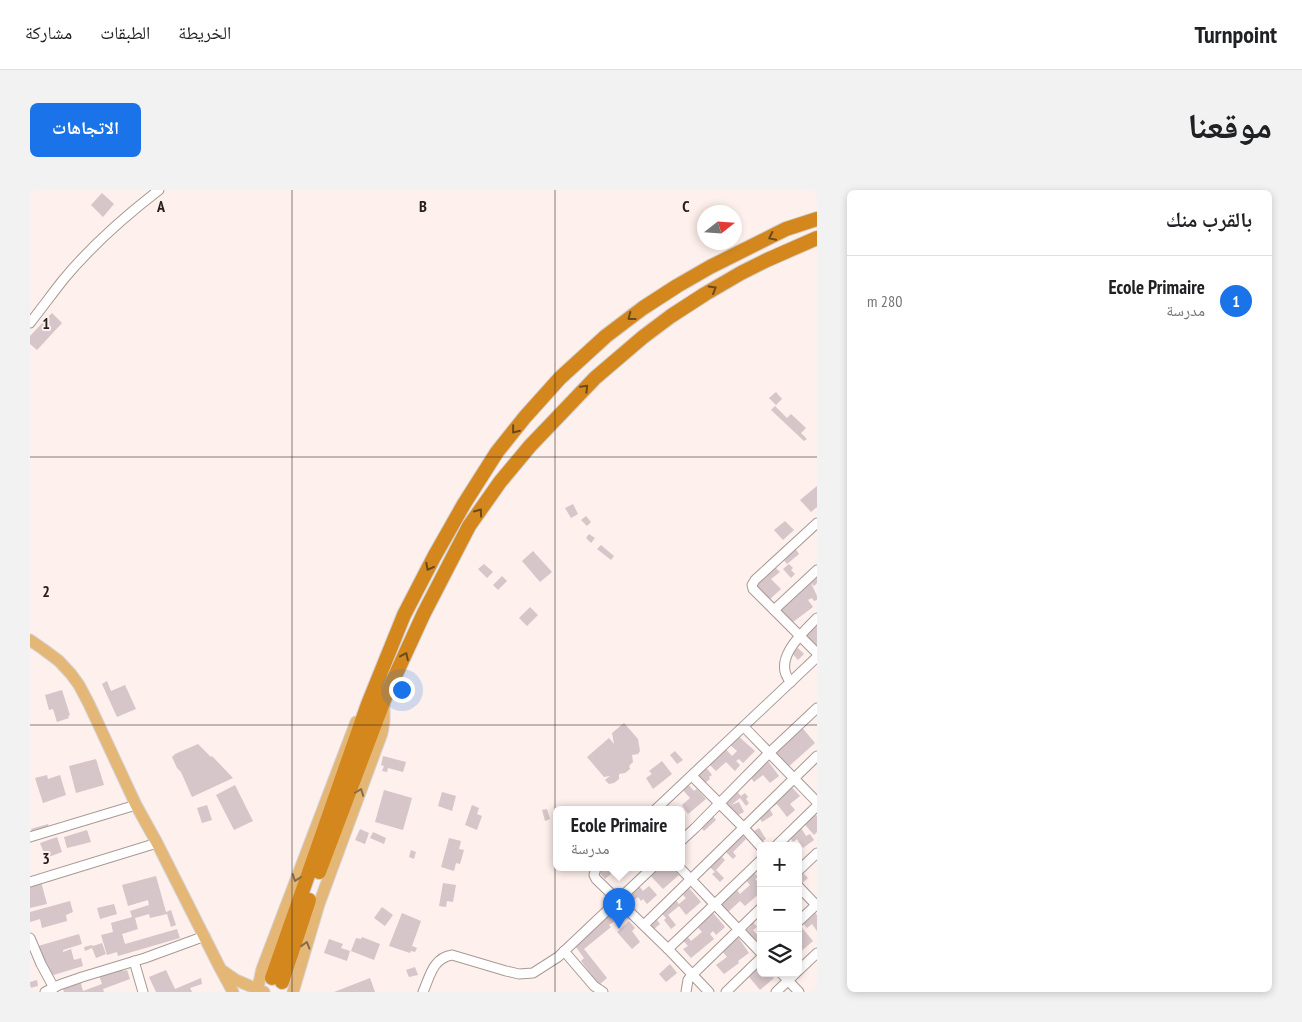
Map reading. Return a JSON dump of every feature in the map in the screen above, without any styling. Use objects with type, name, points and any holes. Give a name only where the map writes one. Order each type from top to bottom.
[{"type":"highway","points":[[283,980],[368,704],[404,615],[464,504],[497,452],[560,378],[606,336],[643,308],[710,267],[786,229],[817,219]]},
{"type":"highway","points":[[283,980],[318,875],[384,700],[424,613],[469,526],[500,482],[551,423],[595,378],[643,337],[671,316],[741,273],[817,238]]},
{"type":"main road","points":[[30,640],[58,661],[79,685],[136,806],[157,843],[230,988]]},
{"type":"main road","points":[[220,968],[236,980],[259,991],[262,970],[349,736],[359,716],[368,704]]},
{"type":"main road","points":[[283,980],[293,992]]},
{"type":"main road","points":[[283,980],[298,992]]},
{"type":"street","points":[[30,323],[64,279],[95,246],[122,220],[159,190]]},
{"type":"street","points":[[817,523],[752,585],[817,653]]},
{"type":"street","points":[[774,610],[817,570]]},
{"type":"street","points":[[791,682],[786,677],[784,671],[784,661],[799,636],[817,618]]},
{"type":"street","points":[[658,806],[817,658]]},
{"type":"street","points":[[685,837],[817,708]]},
{"type":"street","points":[[744,726],[817,802]]},
{"type":"street","points":[[644,925],[817,756]]},
{"type":"street","points":[[692,776],[757,843]]},
{"type":"street","points":[[30,838],[136,806]]},
{"type":"street","points":[[780,842],[817,806]]},
{"type":"street","points":[[30,882],[157,843]]},
{"type":"street","points":[[802,867],[817,853]]},
{"type":"street","points":[[668,949],[757,864]]},
{"type":"street","points":[[595,871],[594,875],[596,879],[709,992]]},
{"type":"street","points":[[423,992],[432,970],[444,956],[452,955],[519,974],[533,973],[564,951],[649,871]]},
{"type":"street","points":[[683,871],[757,949]]},
{"type":"street","points":[[799,887],[817,905],[802,918]]},
{"type":"street","points":[[686,992],[688,980],[692,975],[757,912]]},
{"type":"street","points":[[30,938],[50,990],[82,977],[205,936]]},
{"type":"street","points":[[564,951],[594,986],[603,992]]},
{"type":"street","points":[[802,967],[817,953]]},
{"type":"street","points":[[134,961],[143,992]]},
{"type":"street","points":[[726,992],[757,962]]},
{"type":"street","points":[[784,977],[800,992]]},
{"type":"street","points":[[776,992],[792,977]]},
{"type":"building","points":[[102,193],[114,204],[103,217],[91,205]]},
{"type":"building","points":[[52,313],[62,323],[37,350],[30,344],[30,336]]},
{"type":"building","points":[[776,392],[782,399],[776,405],[769,398]]},
{"type":"building","points":[[775,406],[787,418],[791,414],[806,428],[801,433],[807,439],[804,441],[771,410]]},
{"type":"building","points":[[817,486],[817,507],[811,512],[800,500]]},
{"type":"building","points":[[573,504],[578,514],[571,518],[565,508]]},
{"type":"building","points":[[586,516],[591,522],[587,526],[581,520]]},
{"type":"building","points":[[785,521],[794,530],[783,540],[774,530]]},
{"type":"building","points":[[589,534],[595,538],[591,543],[586,538]]},
{"type":"building","points":[[792,544],[799,554],[787,564],[779,554]]},
{"type":"building","points":[[601,545],[614,556],[611,560],[597,549]]},
{"type":"building","points":[[533,551],[552,572],[540,582],[522,561]]},
{"type":"building","points":[[771,563],[780,572],[771,579],[781,589],[768,601],[751,581]]},
{"type":"building","points":[[484,564],[493,572],[487,578],[478,569]]},
{"type":"building","points":[[789,564],[795,574],[791,578],[783,569]]},
{"type":"building","points":[[817,566],[817,583],[814,586],[811,583],[817,600],[814,601],[812,598],[808,600],[813,607],[789,625],[774,605],[798,587],[803,594],[798,585]]},
{"type":"building","points":[[502,576],[507,581],[498,590],[493,585]]},
{"type":"building","points":[[530,607],[538,615],[527,626],[519,618]]},
{"type":"building","points":[[811,621],[815,627],[817,626],[817,648],[798,632]]},
{"type":"building","points":[[798,648],[804,654],[798,660],[792,653]]},
{"type":"building","points":[[107,681],[111,691],[125,685],[136,709],[117,717],[102,684]]},
{"type":"building","points":[[62,690],[70,715],[68,716],[69,718],[57,722],[53,709],[49,710],[45,695]]},
{"type":"building","points":[[624,723],[638,739],[640,751],[638,754],[632,755],[633,762],[629,766],[630,769],[625,773],[619,774],[619,779],[609,784],[605,780],[610,776],[604,777],[587,757],[609,738],[614,744],[612,733]]},
{"type":"building","points":[[799,724],[815,743],[787,768],[771,749]]},
{"type":"building","points":[[737,735],[755,751],[743,763],[739,759],[736,761],[740,765],[735,771],[726,762],[716,771],[707,762],[723,746],[732,756],[737,751],[728,743]]},
{"type":"building","points":[[198,744],[233,778],[192,797],[172,757]]},
{"type":"building","points":[[675,751],[683,760],[677,764],[670,755]]},
{"type":"building","points":[[383,756],[406,762],[403,772],[388,768],[387,772],[382,771],[384,766],[381,765]]},
{"type":"building","points":[[765,757],[779,776],[770,783],[763,775],[754,782],[746,771]]},
{"type":"building","points":[[96,759],[104,785],[76,793],[69,766]]},
{"type":"building","points":[[662,761],[672,774],[653,789],[646,778],[652,774],[649,771]]},
{"type":"building","points":[[705,766],[712,775],[700,787],[692,777]]},
{"type":"building","points":[[47,775],[48,779],[60,775],[66,795],[43,803],[35,778]]},
{"type":"building","points":[[687,783],[694,791],[697,789],[706,799],[688,814],[685,806],[682,805],[690,798],[681,788]]},
{"type":"building","points":[[788,783],[800,796],[790,804],[795,810],[787,817],[777,804],[771,808],[768,804]]},
{"type":"building","points":[[235,785],[253,821],[234,830],[216,795]]},
{"type":"building","points":[[733,787],[741,796],[745,793],[749,803],[746,806],[740,798],[731,805],[739,802],[744,812],[734,817],[716,803]]},
{"type":"building","points":[[384,790],[412,798],[403,830],[375,822]]},
{"type":"building","points":[[442,792],[456,796],[452,811],[438,806]]},
{"type":"building","points":[[767,804],[773,815],[762,822],[755,811]]},
{"type":"building","points":[[207,805],[212,820],[202,823],[197,808]]},
{"type":"building","points":[[472,805],[479,808],[477,814],[482,816],[477,830],[465,825]]},
{"type":"building","points":[[711,808],[716,813],[713,816],[716,820],[704,831],[696,823]]},
{"type":"building","points":[[547,809],[550,819],[545,821],[542,810]]},
{"type":"building","points":[[811,810],[817,816],[817,832],[814,835],[800,819]]},
{"type":"building","points":[[798,823],[806,836],[810,834],[814,840],[803,848],[802,842],[799,842],[797,839],[793,842],[786,831]]},
{"type":"building","points":[[48,824],[49,828],[32,833],[31,829]]},
{"type":"building","points":[[751,827],[754,831],[759,828],[766,839],[757,842],[757,845],[748,830]]},
{"type":"building","points":[[360,829],[369,833],[365,844],[355,840]]},
{"type":"building","points":[[87,830],[91,842],[67,848],[64,837]]},
{"type":"building","points":[[738,831],[746,839],[733,852],[736,856],[733,859],[726,852],[722,857],[725,860],[716,870],[724,878],[720,882],[712,874],[715,872],[705,862]]},
{"type":"building","points":[[373,832],[386,838],[384,844],[370,838]]},
{"type":"building","points":[[57,837],[62,852],[46,858],[40,843]]},
{"type":"building","points":[[449,838],[461,841],[459,849],[464,850],[460,864],[456,863],[454,871],[441,867]]},
{"type":"building","points":[[411,850],[416,852],[414,859],[409,857]]},
{"type":"building","points":[[749,867],[757,876],[755,879],[757,881],[757,896],[745,906],[740,901],[728,912],[717,899],[733,885],[740,894],[750,885],[743,876]]},
{"type":"building","points":[[598,871],[614,871],[605,879]]},
{"type":"building","points":[[646,871],[676,871],[679,875],[663,889]]},
{"type":"building","points":[[802,872],[808,878],[802,883]]},
{"type":"building","points":[[156,876],[166,912],[171,910],[176,925],[171,927],[167,914],[150,918],[149,914],[135,918],[138,929],[122,934],[125,944],[177,929],[180,938],[118,956],[117,952],[107,955],[101,935],[113,932],[111,923],[132,917],[130,911],[149,905],[148,900],[128,906],[122,885]]},
{"type":"building","points":[[40,878],[47,904],[30,908],[30,881]]},
{"type":"building","points":[[635,881],[643,891],[649,886],[657,895],[647,904],[638,897],[632,902],[629,898],[627,899],[623,894]]},
{"type":"building","points":[[443,883],[456,885],[453,902],[447,901],[446,907],[439,906]]},
{"type":"building","points":[[685,883],[701,902],[686,915],[679,906],[668,915],[676,925],[671,929],[664,920],[666,918],[657,908],[672,896],[679,904],[686,898],[683,895],[680,897],[675,891]]},
{"type":"building","points":[[70,901],[73,912],[66,915],[67,921],[42,928],[40,919],[30,922],[30,912]]},
{"type":"building","points":[[114,904],[117,914],[100,919],[97,908]]},
{"type":"building","points":[[382,907],[393,915],[385,926],[374,918]]},
{"type":"building","points":[[613,907],[619,914],[617,916],[619,918],[584,949],[607,978],[599,985],[581,961],[584,958],[573,943]]},
{"type":"building","points":[[810,907],[817,915],[817,931],[812,924],[807,928],[802,922],[802,914]]},
{"type":"building","points":[[709,908],[725,927],[716,935],[713,931],[710,934],[714,939],[691,958],[683,949],[688,946],[679,936],[684,932],[691,941],[702,932],[693,922]]},
{"type":"building","points":[[402,913],[421,921],[412,946],[417,948],[415,952],[411,951],[410,953],[389,946]]},
{"type":"building","points":[[752,915],[756,920],[753,922],[757,927],[753,930],[757,934],[757,943],[755,945],[744,932],[751,926],[746,920]]},
{"type":"building","points":[[657,920],[660,924],[654,929],[650,926]]},
{"type":"building","points":[[629,921],[635,928],[632,931],[640,942],[632,949],[617,932]]},
{"type":"building","points":[[802,928],[813,941],[802,951]]},
{"type":"building","points":[[735,933],[749,953],[724,974],[716,965],[727,957],[718,946]]},
{"type":"building","points":[[79,934],[82,944],[63,950],[63,952],[71,949],[74,960],[81,958],[83,966],[44,978],[35,947]]},
{"type":"building","points":[[362,937],[380,944],[374,960],[351,951],[356,938],[361,939]]},
{"type":"building","points":[[329,939],[343,944],[341,948],[350,951],[347,961],[324,953]]},
{"type":"building","points":[[102,943],[106,954],[96,958],[92,948],[85,951],[84,947]]},
{"type":"building","points":[[120,962],[123,971],[127,970],[130,979],[103,989],[104,992],[64,992],[62,986],[80,980],[83,991],[102,984],[97,970]]},
{"type":"building","points":[[757,963],[757,977],[774,978],[760,990],[744,971]]},
{"type":"building","points":[[670,964],[677,973],[666,982],[659,974]]},
{"type":"building","points":[[415,967],[418,975],[409,977],[406,970]]},
{"type":"building","points":[[166,970],[175,989],[201,978],[202,984],[190,988],[192,992],[156,992],[149,977]]},
{"type":"building","points":[[370,978],[375,992],[334,992]]},
{"type":"building","points":[[37,980],[38,986],[30,988],[30,982]]},
{"type":"place","name":"Ecole Primaire","points":[[619,929]]}]
